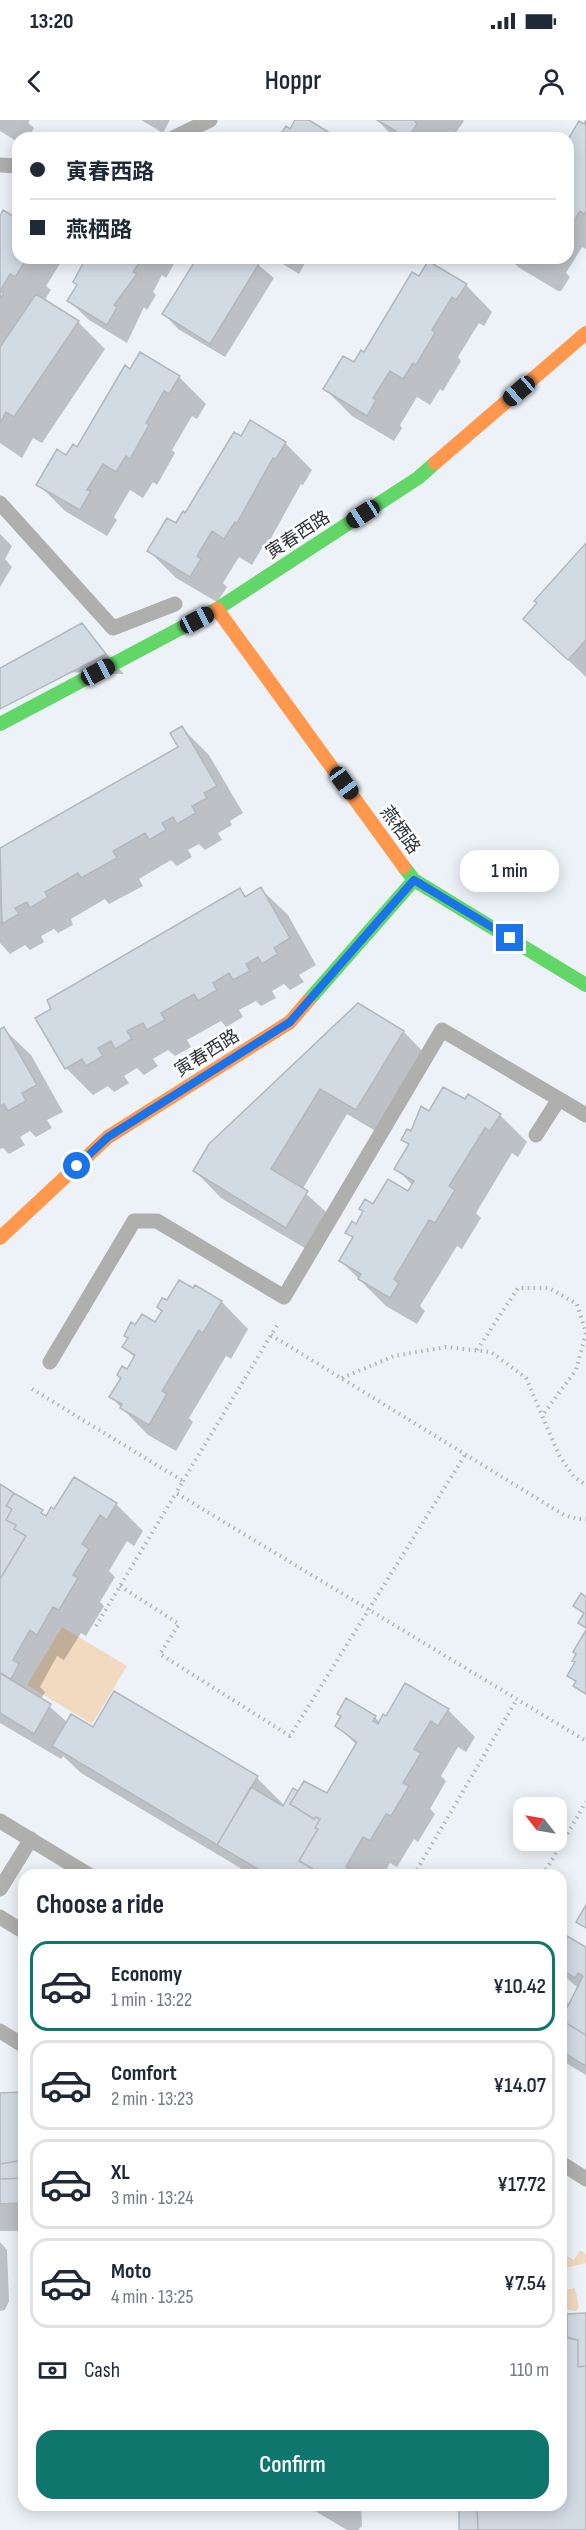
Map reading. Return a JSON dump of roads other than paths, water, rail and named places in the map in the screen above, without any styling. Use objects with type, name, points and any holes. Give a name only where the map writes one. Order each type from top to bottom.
[{"type":"street","name":"寅春西路","points":[[0,724],[217,609],[418,478],[586,333]]},
{"type":"street","name":"燕栖路","points":[[217,609],[414,880],[586,985]]},
{"type":"street","name":"寅春西路","points":[[0,1238],[108,1137],[290,1022],[414,880]]},
{"type":"lane","points":[[185,132],[210,120]]},
{"type":"lane","points":[[0,503],[113,628],[175,604]]},
{"type":"lane","points":[[51,1362],[134,1221],[157,1221],[284,1297],[442,1030],[586,1115]]},
{"type":"lane","points":[[536,1135],[559,1099]]},
{"type":"lane","points":[[0,1821],[79,1869]]},
{"type":"lane","points":[[0,1889],[31,1839]]},
{"type":"lane","points":[[0,1917],[18,1928]]},
{"type":"lane","points":[[0,2031],[18,2042]]},
{"type":"lane","points":[[567,2167],[586,2179]]}]
